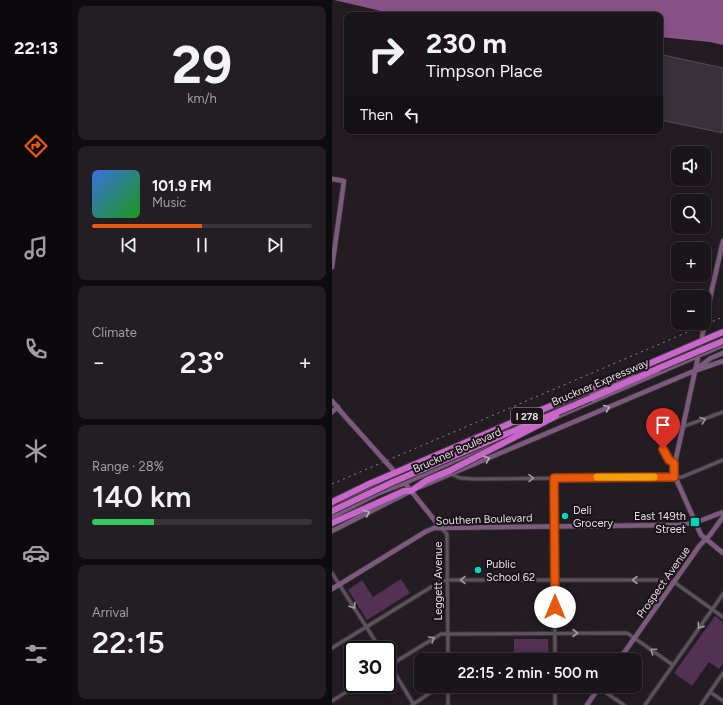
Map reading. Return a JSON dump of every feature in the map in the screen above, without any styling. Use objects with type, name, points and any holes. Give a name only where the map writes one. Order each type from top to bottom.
[{"type":"highway","name":"Bruckner Expressway","points":[[332,502],[369,484],[723,332]]},
{"type":"highway","name":"Bruckner Expressway","points":[[332,512],[393,482],[592,398],[723,339]]},
{"type":"highway","points":[[332,523],[404,492],[411,491],[426,480],[451,472],[592,398]]},
{"type":"main road","points":[[332,179],[344,181],[332,267]]},
{"type":"main road","points":[[723,241],[674,463],[674,477],[694,523],[705,540],[723,553]]},
{"type":"main road","name":"Bruckner Boulevard","points":[[332,507],[398,476],[723,339]]},
{"type":"main road","name":"Bruckner Boulevard","points":[[332,517],[377,494],[723,345]]},
{"type":"main road","name":"Bruckner Boulevard","points":[[694,371],[711,358],[723,354]]},
{"type":"main road","name":"Bruckner Boulevard","points":[[451,472],[694,371],[723,361]]},
{"type":"main road","name":"Leggett Avenue","points":[[332,401],[405,483],[440,527]]},
{"type":"main road","points":[[332,412],[338,408]]},
{"type":"main road","name":"Bruckner Boulevard","points":[[332,531],[411,491]]},
{"type":"main road","name":"Southern Boulevard","points":[[332,589],[425,532],[440,527],[671,526],[694,523],[723,512]]},
{"type":"main road","name":"Prospect Avenue","points":[[624,653],[723,516]]},
{"type":"main road","points":[[587,705],[596,693]]},
{"type":"street","points":[[674,463],[668,459],[655,429],[682,427],[723,412]]},
{"type":"street","points":[[451,472],[460,478],[475,479],[682,477],[723,460]]},
{"type":"street","points":[[554,478],[555,653]]},
{"type":"street","name":"Leggett Avenue","points":[[440,527],[447,534],[448,653]]},
{"type":"street","points":[[332,573],[375,641]]},
{"type":"street","points":[[332,648],[441,581],[447,580],[667,580],[674,582],[723,617]]},
{"type":"street","points":[[645,705],[723,594]]},
{"type":"street","points":[[396,662],[441,634],[627,633],[673,665]]},
{"type":"street","points":[[701,705],[723,673]]},
{"type":"street","points":[[396,677],[413,705],[430,693]]},
{"type":"street","points":[[710,692],[723,701]]},
{"type":"street","points":[[332,701],[345,693]]},
{"type":"street","points":[[448,693],[448,705]]},
{"type":"street","points":[[555,693],[556,705]]},
{"type":"street","points":[[608,693],[624,705]]},
{"type":"shaded area","points":[[334,0],[723,0],[723,45],[710,42],[663,37],[663,12],[385,12]]},
{"type":"shaded area","points":[[401,579],[410,593],[367,620],[348,590],[362,580],[373,597]]},
{"type":"shaded area","points":[[715,616],[723,622],[723,664],[719,669],[709,662],[692,686],[674,673]]},
{"type":"shaded area","points":[[514,639],[548,639],[549,653],[514,653]]},
{"type":"building","points":[[663,55],[723,68],[723,133],[663,121]]},
{"type":"railway","points":[[332,484],[723,317]]},
{"type":"slow traffic","points":[[597,477],[654,477]]},
{"type":"place","name":"Deli Grocery","points":[[565,516]]},
{"type":"place","name":"East 149th Street","points":[[695,522]]},
{"type":"place","name":"Public School 62","points":[[478,570]]},
{"type":"route","points":[[555,607],[554,478],[674,477],[674,463],[670,462],[663,449]]}]
